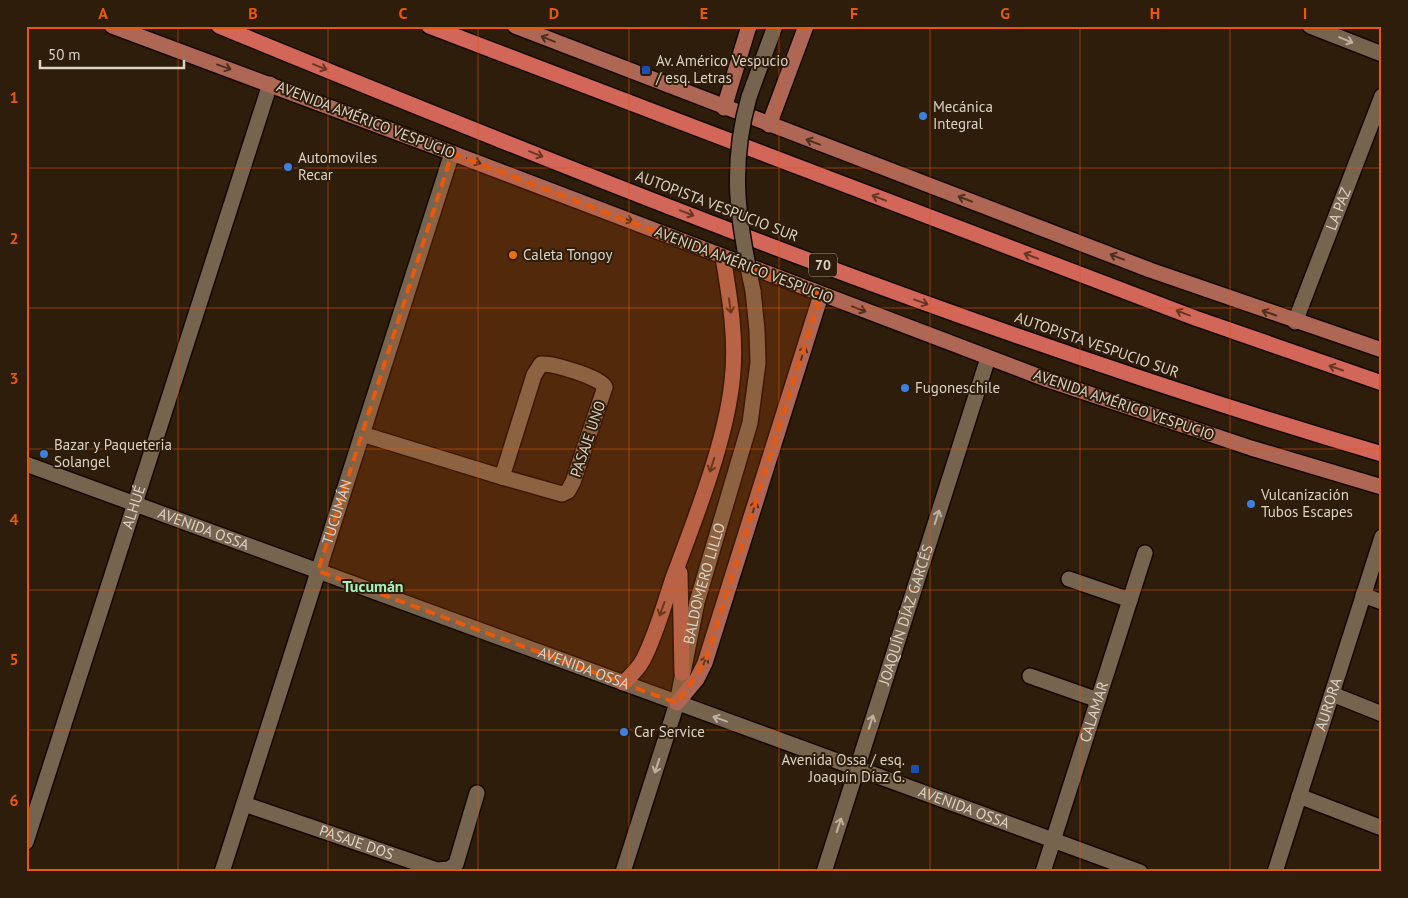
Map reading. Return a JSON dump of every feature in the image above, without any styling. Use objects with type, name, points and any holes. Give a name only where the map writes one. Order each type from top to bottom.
[{"type":"highway","name":"AUTOPISTA VESPUCIO SUR","points":[[219,26],[692,216],[905,296],[1116,371],[1382,454]]},
{"type":"highway","points":[[429,26],[1195,318],[1382,383]]},
{"type":"main road","name":"AVENIDA AMÉRICO VESPUCIO","points":[[112,26],[452,152],[723,258],[988,358],[1142,412],[1382,487]]},
{"type":"main road","points":[[516,26],[724,108],[1150,270],[1296,322],[1382,350]]},
{"type":"main road","points":[[724,108],[749,26]]},
{"type":"main road","points":[[769,125],[806,26]]},
{"type":"main road","points":[[623,683],[634,673],[647,651],[724,427],[732,382],[734,336],[723,258]]},
{"type":"main road","points":[[677,703],[697,679],[705,663],[821,295]]},
{"type":"main road","points":[[682,673],[679,580],[684,547]]},
{"type":"street","name":"BALDOMERO LILLO","points":[[623,872],[677,703],[697,602],[744,448],[752,415],[757,377],[758,344],[753,291],[739,225],[737,196],[740,142],[749,97],[775,26]]},
{"type":"street","points":[[1310,26],[1382,54]]},
{"type":"street","name":"ALHUÉ","points":[[26,842],[270,84]]},
{"type":"street","name":"LA PAZ","points":[[1296,322],[1382,96]]},
{"type":"street","name":"TUCUMÁN","points":[[222,872],[452,152]]},
{"type":"street","name":"JOAQUÍN DÍAZ GARCÉS","points":[[824,872],[988,358]]},
{"type":"street","name":"PASAJE UNO","points":[[362,434],[502,477],[556,493],[568,491],[574,482],[604,391],[604,384],[550,364],[539,366],[502,477]]},
{"type":"street","name":"AVENIDA OSSA","points":[[26,464],[1140,872]]},
{"type":"street","name":"AURORA","points":[[1275,872],[1382,537]]},
{"type":"street","name":"CALAMAR","points":[[1043,872],[1145,553]]},
{"type":"street","points":[[1069,580],[1130,600]]},
{"type":"street","points":[[1363,595],[1382,602]]},
{"type":"street","points":[[1030,676],[1098,700]]},
{"type":"street","points":[[1332,694],[1382,714]]},
{"type":"street","name":"PASAJE DOS","points":[[244,804],[437,870],[449,869],[456,864],[477,793]]},
{"type":"street","points":[[1300,796],[1382,828]]},
{"type":"highlighted area","points":[[452,153],[821,295],[705,663],[677,703],[318,571]]},
{"type":"place","name":"Av. Américo Vespucio / esq. Letras","points":[[646,70]]},
{"type":"place","name":"Mecánica Integral","points":[[923,116]]},
{"type":"place","name":"Automoviles Recar","points":[[288,167]]},
{"type":"place","name":"Caleta Tongoy","points":[[513,255]]},
{"type":"place","name":"Fugoneschile","points":[[905,388]]},
{"type":"place","name":"Bazar y Paqueteria Solangel","points":[[44,454]]},
{"type":"place","name":"Vulcanización Tubos Escapes","points":[[1251,504]]},
{"type":"place","name":"Car Service","points":[[624,732]]},
{"type":"place","name":"Avenida Ossa / esq. Joaquín Díaz G.","points":[[915,769]]},
{"type":"district","name":"Tucumán","points":[[373,586]]}]
